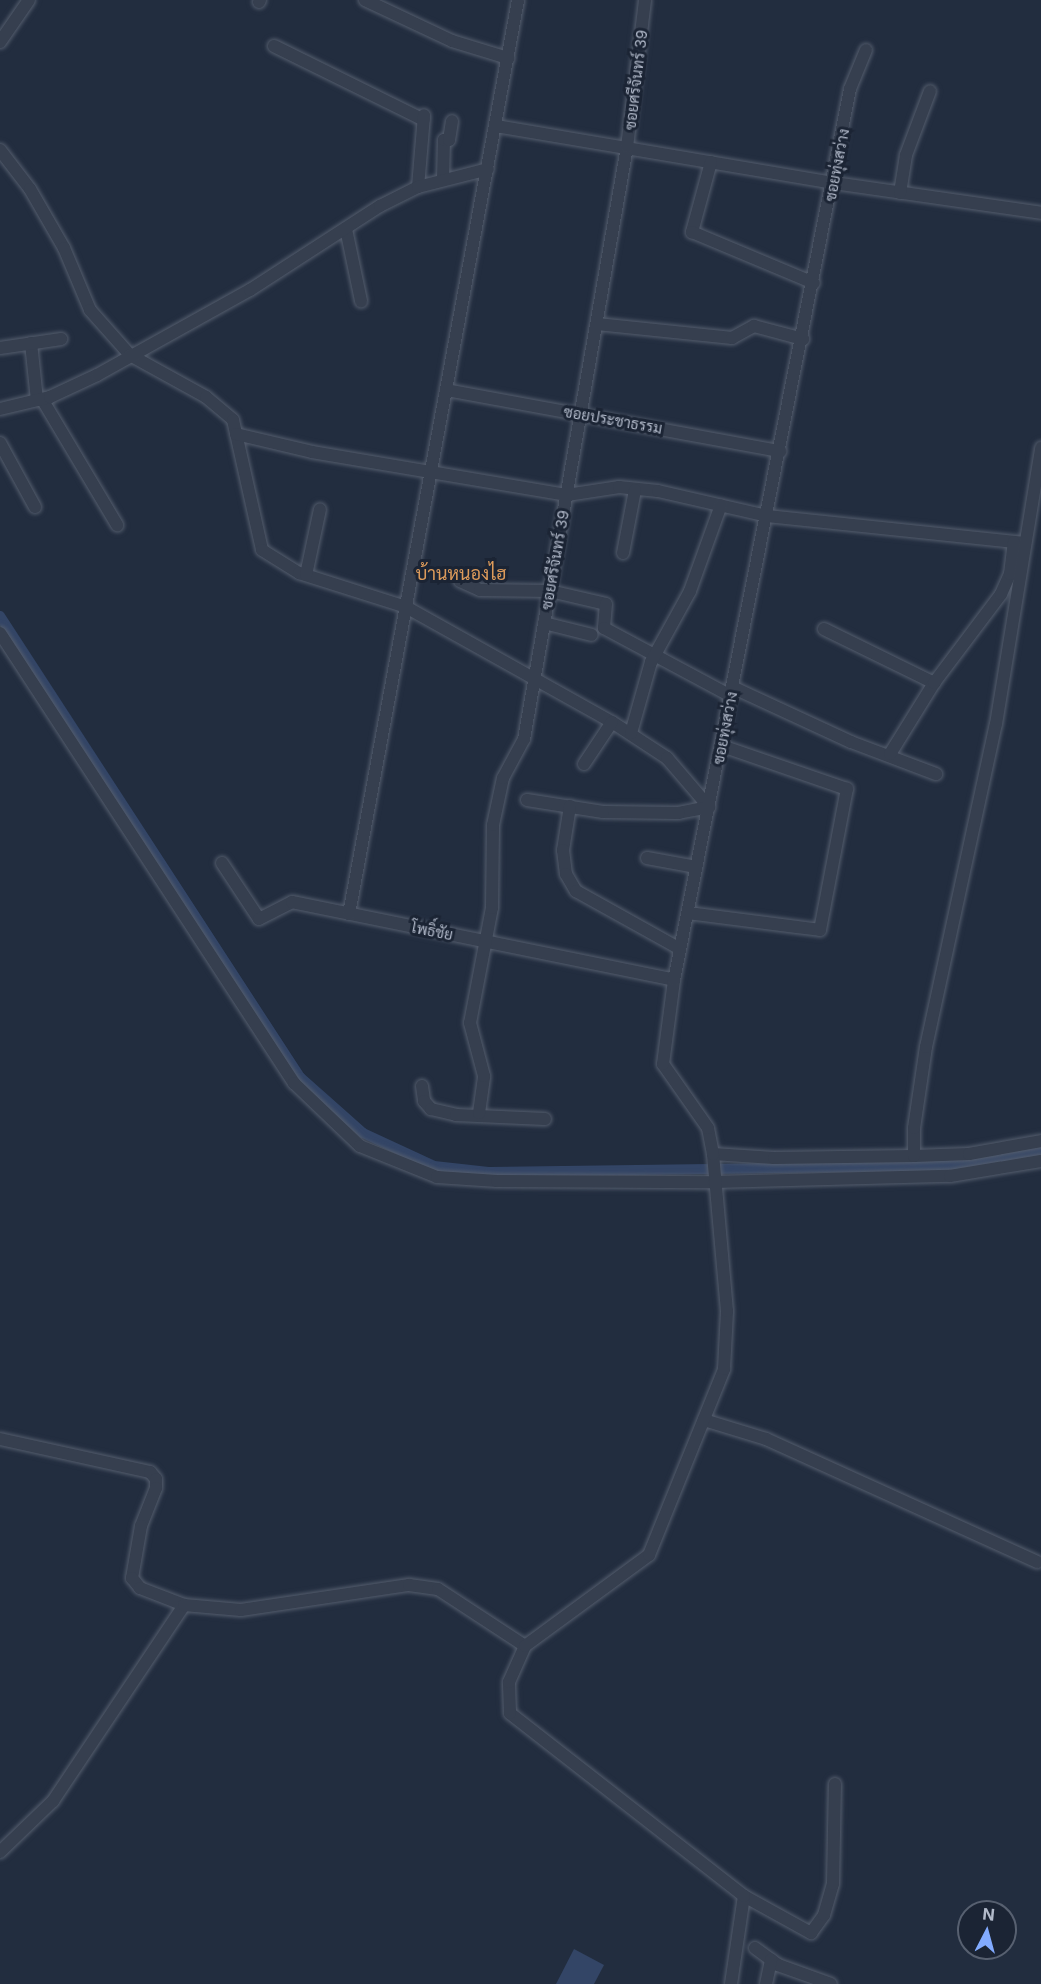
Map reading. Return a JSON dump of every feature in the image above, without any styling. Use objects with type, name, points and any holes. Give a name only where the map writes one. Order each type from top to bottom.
[{"type":"street","points":[[0,42],[29,0]]},
{"type":"street","points":[[365,0],[452,41],[508,58]]},
{"type":"street","points":[[348,914],[518,0]]},
{"type":"street","name":"ซอยศรีจันทร์ 39","points":[[479,1113],[484,1076],[470,1023],[483,941],[492,908],[493,825],[503,778],[524,739],[535,680],[627,147],[645,0]]},
{"type":"street","points":[[274,46],[424,117],[418,187]]},
{"type":"street","name":"ซอยทุ่งสว่าง","points":[[525,1646],[649,1555],[724,1369],[726,1311],[708,1128],[663,1064],[674,980],[834,183],[850,89],[866,50]]},
{"type":"street","points":[[900,193],[906,155],[930,91]]},
{"type":"street","points":[[443,180],[444,140],[449,140],[452,121]]},
{"type":"street","points":[[496,126],[834,183],[1041,213]]},
{"type":"street","points":[[0,150],[30,189],[64,248],[90,310],[130,355],[206,398],[233,420],[262,550],[306,575],[406,607],[612,722],[668,758],[709,807]]},
{"type":"street","points":[[711,162],[692,232],[814,282]]},
{"type":"street","points":[[0,409],[40,399],[97,375],[250,290],[346,229],[418,187],[488,168]]},
{"type":"street","points":[[346,229],[361,301]]},
{"type":"street","points":[[597,324],[732,338],[754,326],[803,339]]},
{"type":"street","points":[[0,348],[61,339]]},
{"type":"street","points":[[31,343],[40,399],[117,525]]},
{"type":"street","name":"ซอยประชาธรรม","points":[[446,390],[780,451]]},
{"type":"street","points":[[236,434],[312,452],[432,470],[567,495],[619,487],[658,490],[767,516],[1020,543]]},
{"type":"street","points":[[0,443],[35,507]]},
{"type":"street","points":[[914,1156],[914,1128],[926,1047],[996,724],[1020,543],[1041,448]]},
{"type":"street","points":[[623,553],[635,490]]},
{"type":"street","points":[[631,733],[635,709],[656,653],[690,591],[721,505]]},
{"type":"street","points":[[306,575],[320,509]]},
{"type":"street","points":[[890,754],[934,683],[1001,594],[1020,543]]},
{"type":"street","points":[[460,581],[480,590],[550,591],[606,603],[604,627],[732,691],[851,742],[890,754],[936,774]]},
{"type":"street","points":[[544,623],[592,635]]},
{"type":"street","points":[[824,628],[934,683]]},
{"type":"street","points":[[0,633],[294,1083],[360,1146],[437,1177],[713,1168],[950,1176],[1041,1161]]},
{"type":"street","points":[[584,764],[612,722]]},
{"type":"street","points":[[687,913],[820,930],[847,789],[722,746]]},
{"type":"street","points":[[527,800],[646,813],[709,807]]},
{"type":"street","points":[[570,806],[563,850],[566,874],[576,891],[680,949]]},
{"type":"street","points":[[648,858],[696,867]]},
{"type":"street","name":"โพธิ์ชัย","points":[[222,863],[259,919],[292,902],[674,980]]},
{"type":"street","points":[[422,1086],[424,1101],[431,1109],[456,1115],[479,1113],[544,1119]]},
{"type":"street","points":[[713,1168],[774,1158],[969,1154],[1041,1141]]},
{"type":"street","points":[[704,1420],[766,1439],[1037,1562]]},
{"type":"street","points":[[0,1440],[150,1472],[156,1479],[156,1488],[141,1526],[132,1578],[140,1588],[184,1605],[241,1610],[419,1587],[438,1589],[525,1646],[509,1682],[510,1713],[744,1896],[811,1933],[824,1915],[833,1884],[835,1784]]},
{"type":"street","points":[[0,1852],[53,1801],[184,1605]]},
{"type":"street","points":[[731,1984],[744,1896]]},
{"type":"street","points":[[755,1948],[771,1960],[830,1984]]},
{"type":"street","points":[[766,1984],[771,1960]]},
{"type":"water","points":[[574,1949],[604,1965],[594,1984],[556,1984]]},
{"type":"waterway","points":[[0,616],[300,1077],[363,1133],[434,1166],[489,1172],[944,1166],[1041,1151]]},
{"type":"district","name":"บ้านหนองไฮ","points":[[461,574]]}]
